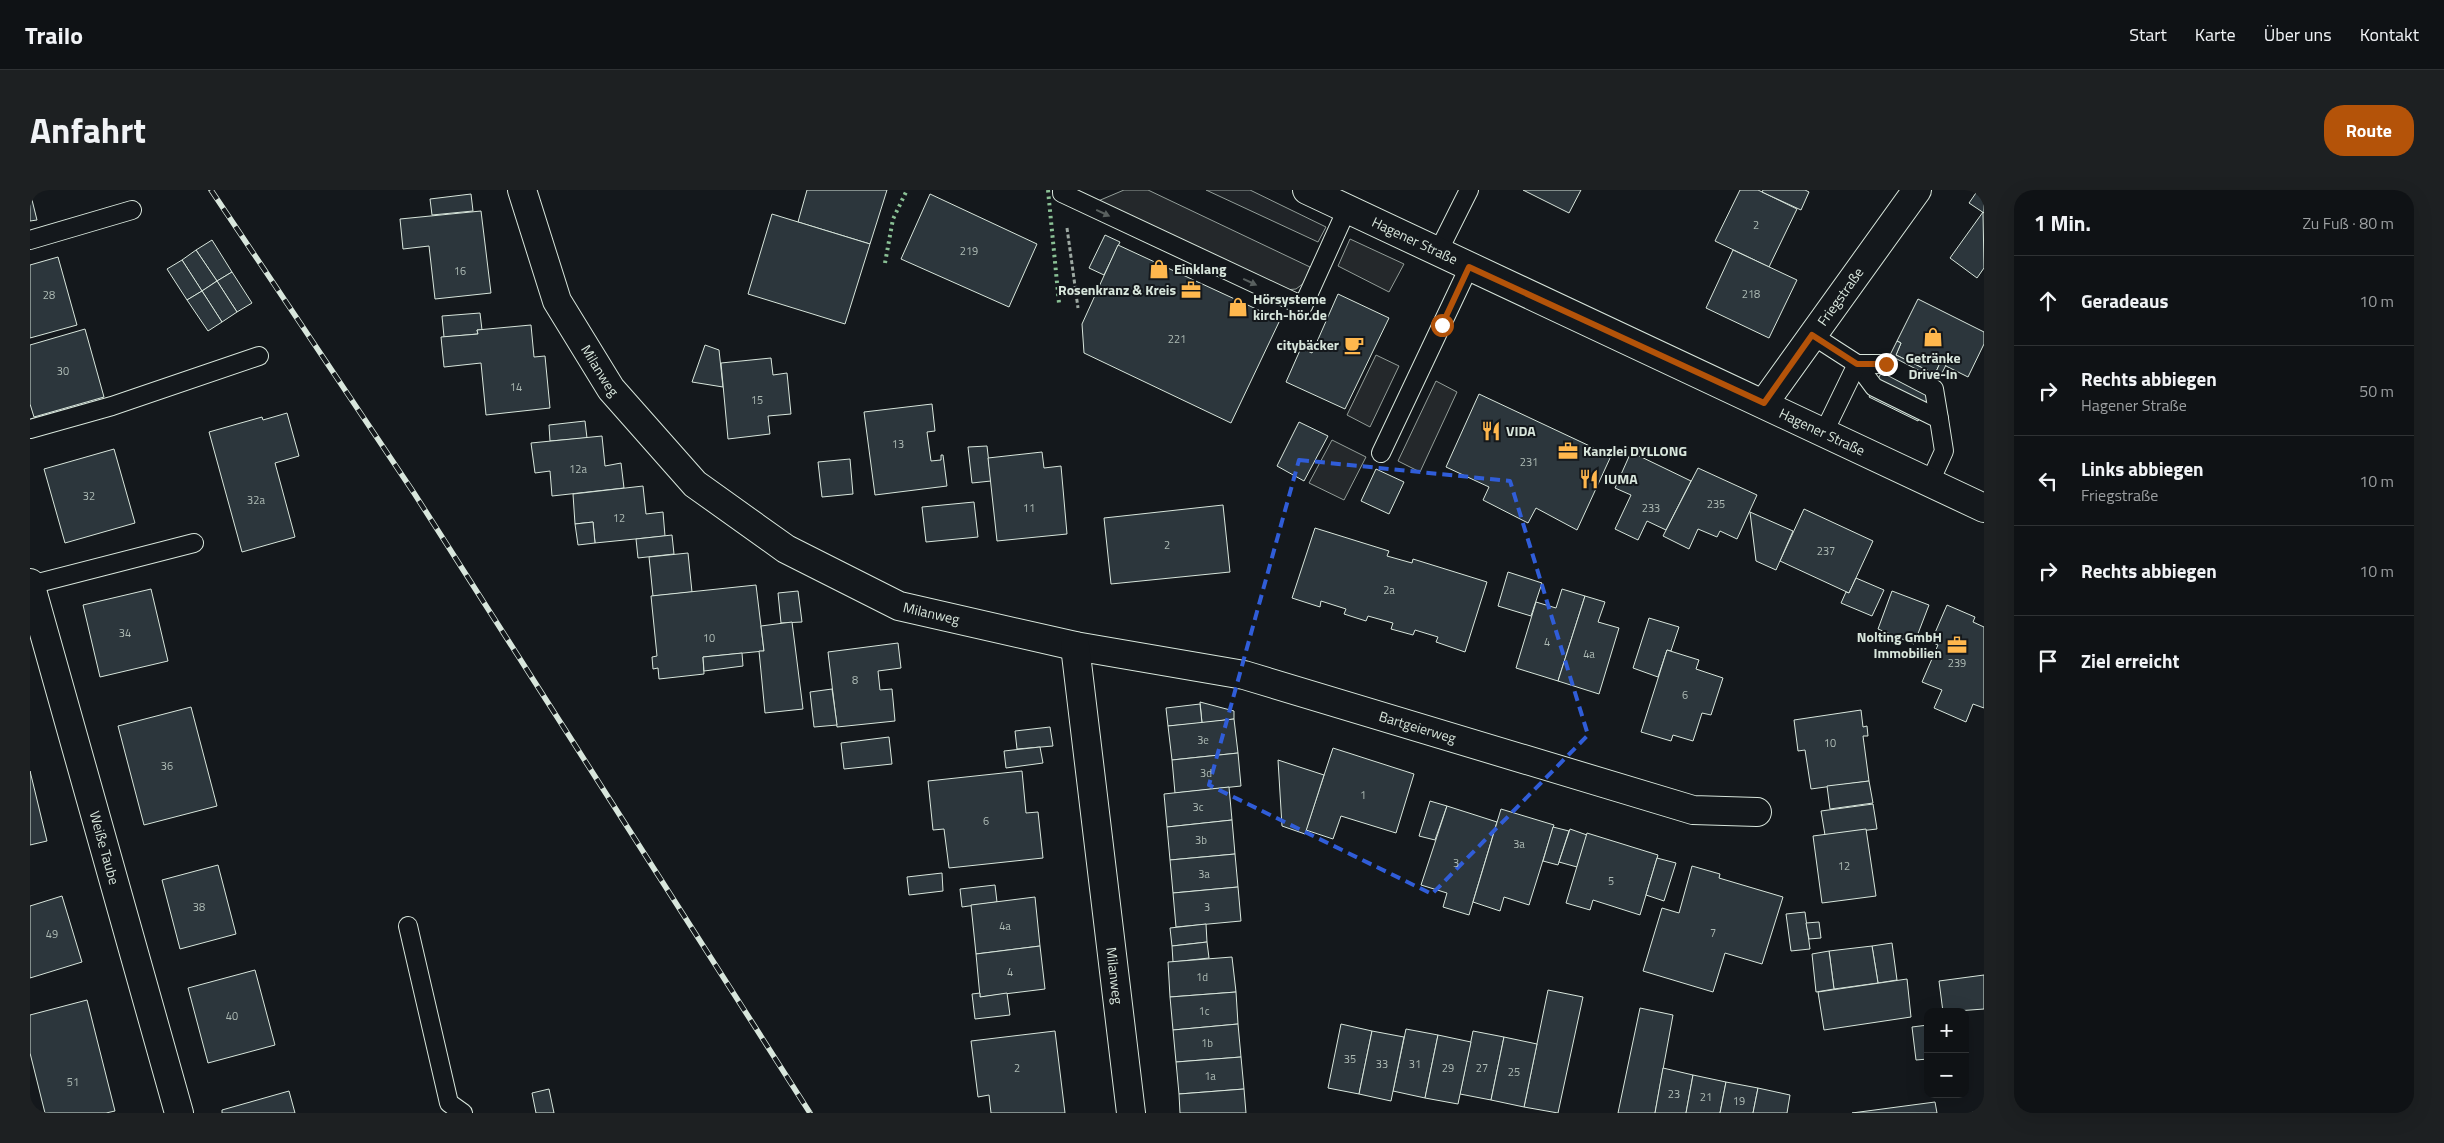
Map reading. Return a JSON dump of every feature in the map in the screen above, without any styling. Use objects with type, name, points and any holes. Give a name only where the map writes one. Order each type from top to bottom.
[{"type":"street","name":"Milanweg","points":[[522,190],[557,301],[611,389],[696,484],[786,549],[899,606],[1075,646],[1131,1113]]},
{"type":"street","name":"Hagener Straße","points":[[1307,190],[1764,403],[1984,508]]},
{"type":"street","name":"Friegstraße","points":[[1764,403],[1917,190]]},
{"type":"street","name":"Weiße Taube","points":[[30,584],[179,1113]]},
{"type":"street","name":"Bartgeierweg","points":[[1075,646],[1244,675],[1693,810],[1757,812]]},
{"type":"lane","points":[[1438,252],[1469,190]]},
{"type":"lane","points":[[1062,192],[1303,306],[1347,209]]},
{"type":"lane","points":[[30,240],[132,210]]},
{"type":"lane","points":[[1381,452],[1469,267]]},
{"type":"lane","points":[[1812,335],[1857,364],[1874,387],[1939,419]]},
{"type":"lane","points":[[30,429],[112,406],[259,356]]},
{"type":"lane","points":[[1857,364],[1886,364],[1934,389],[1944,451],[1930,482]]},
{"type":"lane","points":[[1824,432],[1857,364]]},
{"type":"lane","points":[[30,584],[194,543]]},
{"type":"lane","points":[[408,926],[449,1103],[463,1113]]},
{"type":"path","points":[[1062,192],[1078,308]]},
{"type":"highlighted area","points":[[1299,460],[1510,481],[1588,735],[1432,894],[1209,785]]},
{"type":"shaded area","points":[[1124,190],[1148,190],[1310,267],[1304,283],[1296,289],[1285,290],[1098,201]]},
{"type":"shaded area","points":[[1206,190],[1250,190],[1326,227],[1318,242]]},
{"type":"shaded area","points":[[1350,239],[1404,264],[1389,292],[1338,266]]},
{"type":"shaded area","points":[[1376,355],[1399,366],[1370,427],[1347,415]]},
{"type":"shaded area","points":[[1436,381],[1457,392],[1420,472],[1398,461]]},
{"type":"shaded area","points":[[1332,440],[1366,457],[1344,500],[1309,483]]},
{"type":"building","points":[[807,190],[887,190],[870,244],[798,222]]},
{"type":"building","points":[[1523,190],[1581,190],[1569,213]]},
{"type":"building","points":[[1740,190],[1758,190],[1797,209],[1769,267],[1715,241]]},
{"type":"building","points":[[1763,190],[1805,190],[1809,192],[1801,210],[1762,192]]},
{"type":"building","points":[[1978,190],[1983,193],[1984,191],[1984,213],[1969,203]]},
{"type":"building","points":[[30,192],[37,220],[30,221]]},
{"type":"building","points":[[471,194],[473,211],[432,215],[430,199]]},
{"type":"building","points":[[930,194],[1037,244],[1009,307],[901,259]]},
{"type":"building","points":[[481,211],[491,293],[435,299],[429,246],[403,249],[400,219]]},
{"type":"building","points":[[1983,212],[1984,268],[1977,278],[1950,258]]},
{"type":"building","points":[[772,214],[870,244],[845,324],[748,294]]},
{"type":"building","points":[[1105,235],[1120,242],[1104,275],[1089,268]]},
{"type":"building","points":[[212,240],[232,272],[217,281],[196,250]]},
{"type":"building","points":[[1118,245],[1280,320],[1231,423],[1084,353],[1082,324]]},
{"type":"building","points":[[196,250],[217,281],[202,291],[182,260]]},
{"type":"building","points":[[1733,250],[1797,280],[1769,338],[1706,308]]},
{"type":"building","points":[[58,257],[77,325],[30,338],[30,265]]},
{"type":"building","points":[[182,260],[202,291],[187,300],[167,269]]},
{"type":"building","points":[[232,272],[252,303],[237,312],[217,281]]},
{"type":"building","points":[[217,281],[237,312],[222,322],[202,291]]},
{"type":"building","points":[[202,291],[222,322],[208,331],[187,300]]},
{"type":"building","points":[[1338,294],[1389,318],[1345,409],[1286,382],[1301,348],[1312,353]]},
{"type":"building","points":[[1918,299],[1984,332],[1984,344],[1968,377],[1940,363],[1935,374],[1896,355],[1901,343],[1897,341]]},
{"type":"building","points":[[480,313],[482,330],[477,330],[478,334],[444,337],[442,316]]},
{"type":"building","points":[[531,325],[534,357],[545,356],[550,408],[486,415],[481,363],[444,367],[441,337],[478,334],[477,330]]},
{"type":"building","points":[[85,329],[104,397],[34,417],[30,404],[30,345]]},
{"type":"building","points":[[1897,341],[1901,343],[1896,355],[1935,374],[1940,363],[1946,365],[1918,421],[1869,397]]},
{"type":"building","points":[[705,345],[719,350],[723,387],[692,382]]},
{"type":"building","points":[[771,358],[773,375],[787,373],[791,414],[768,416],[770,434],[728,439],[721,363]]},
{"type":"building","points":[[1479,394],[1611,456],[1577,530],[1536,508],[1528,523],[1483,500],[1489,487],[1446,467]]},
{"type":"building","points":[[932,404],[935,431],[927,432],[931,461],[941,460],[941,455],[943,455],[947,486],[875,495],[864,412]]},
{"type":"building","points":[[287,413],[299,456],[275,463],[295,537],[242,552],[209,432],[262,417],[263,420]]},
{"type":"building","points":[[585,421],[587,438],[550,441],[549,425]]},
{"type":"building","points":[[1299,422],[1328,436],[1304,481],[1277,466]]},
{"type":"building","points":[[602,436],[605,466],[621,463],[624,488],[552,496],[550,471],[535,473],[531,443]]},
{"type":"building","points":[[987,446],[991,481],[972,483],[968,447]]},
{"type":"building","points":[[114,449],[135,523],[65,543],[44,469]]},
{"type":"building","points":[[1042,452],[1044,468],[1061,466],[1067,534],[997,541],[988,458]]},
{"type":"building","points":[[1631,452],[1691,481],[1666,530],[1647,521],[1638,540],[1615,529],[1631,495],[1615,488]]},
{"type":"building","points":[[850,459],[853,494],[822,497],[818,462]]},
{"type":"building","points":[[1698,468],[1757,495],[1737,539],[1720,531],[1717,537],[1698,529],[1689,549],[1663,536]]},
{"type":"building","points":[[1376,469],[1404,482],[1389,514],[1361,501]]},
{"type":"building","points":[[643,486],[646,514],[663,512],[665,536],[595,543],[593,522],[575,524],[573,494]]},
{"type":"building","points":[[974,502],[978,537],[926,542],[922,507]]},
{"type":"building","points":[[1223,505],[1230,572],[1111,584],[1104,518]]},
{"type":"building","points":[[1804,509],[1873,541],[1849,593],[1780,561]]},
{"type":"building","points":[[1750,512],[1793,531],[1776,570],[1756,561]]},
{"type":"building","points":[[593,522],[595,543],[578,545],[575,524]]},
{"type":"building","points":[[1315,528],[1389,551],[1387,556],[1412,563],[1413,559],[1487,582],[1465,652],[1436,642],[1438,637],[1415,630],[1413,635],[1391,629],[1393,623],[1368,616],[1366,621],[1344,614],[1346,609],[1321,601],[1320,607],[1292,598]]},
{"type":"building","points":[[672,535],[674,554],[638,558],[636,539]]},
{"type":"building","points":[[688,553],[692,592],[653,596],[649,557]]},
{"type":"building","points":[[1508,572],[1542,583],[1531,616],[1498,606]]},
{"type":"building","points":[[1856,578],[1884,590],[1872,616],[1841,603],[1846,592],[1849,593]]},
{"type":"building","points":[[756,585],[764,651],[703,657],[704,674],[659,679],[658,668],[653,669],[652,657],[657,656],[651,596]]},
{"type":"building","points":[[151,589],[168,661],[100,677],[83,605]]},
{"type":"building","points":[[1562,589],[1585,596],[1558,681],[1516,668],[1536,602],[1556,608]]},
{"type":"building","points":[[798,591],[802,622],[781,623],[778,593]]},
{"type":"building","points":[[1892,591],[1929,605],[1914,644],[1878,629]]},
{"type":"building","points":[[1585,596],[1605,602],[1598,622],[1619,628],[1599,694],[1558,681]]},
{"type":"building","points":[[1947,605],[1975,617],[1973,622],[1984,627],[1984,708],[1973,704],[1966,722],[1934,708],[1942,690],[1922,682],[1938,645],[1931,642]]},
{"type":"building","points":[[1649,618],[1679,627],[1671,651],[1667,650],[1658,677],[1633,668]]},
{"type":"building","points":[[792,622],[803,709],[765,713],[759,651],[764,651],[761,626]]},
{"type":"building","points":[[898,643],[901,668],[878,671],[880,690],[892,689],[895,721],[837,727],[828,652]]},
{"type":"building","points":[[1667,650],[1699,660],[1696,669],[1723,678],[1711,715],[1702,713],[1693,741],[1673,735],[1671,741],[1641,732]]},
{"type":"building","points":[[742,653],[743,666],[704,671],[703,657]]},
{"type":"building","points":[[832,689],[837,725],[814,727],[810,692]]},
{"type":"building","points":[[1200,702],[1234,711],[1234,719],[1202,723]]},
{"type":"building","points":[[1200,704],[1202,723],[1168,726],[1166,708]]},
{"type":"building","points":[[191,707],[217,806],[144,825],[118,726]]},
{"type":"building","points":[[1861,710],[1863,727],[1867,726],[1868,736],[1863,736],[1869,781],[1811,789],[1805,750],[1798,751],[1794,720]]},
{"type":"building","points":[[1234,719],[1238,753],[1172,760],[1168,726]]},
{"type":"building","points":[[1050,727],[1053,746],[1017,749],[1015,731]]},
{"type":"building","points":[[889,737],[892,764],[844,769],[841,743]]},
{"type":"building","points":[[1040,747],[1043,763],[1006,768],[1004,751]]},
{"type":"building","points":[[1333,748],[1414,774],[1396,833],[1341,816],[1333,839],[1306,830]]},
{"type":"building","points":[[1238,753],[1241,786],[1175,793],[1172,760]]},
{"type":"building","points":[[1278,760],[1324,775],[1305,834],[1282,826]]},
{"type":"building","points":[[30,771],[47,841],[30,845]]},
{"type":"building","points":[[1022,771],[1026,813],[1038,812],[1043,858],[949,868],[944,829],[933,830],[928,781]]},
{"type":"building","points":[[1869,781],[1873,803],[1830,809],[1827,786]]},
{"type":"building","points":[[1229,787],[1232,820],[1167,827],[1164,794]]},
{"type":"building","points":[[1430,801],[1447,806],[1435,840],[1419,836]]},
{"type":"building","points":[[1873,804],[1877,829],[1825,835],[1821,811]]},
{"type":"building","points":[[1447,806],[1497,822],[1469,915],[1443,907],[1447,893],[1421,885]]},
{"type":"building","points":[[1501,809],[1554,825],[1529,905],[1504,897],[1500,911],[1473,902]]},
{"type":"building","points":[[1232,820],[1235,854],[1170,860],[1167,827]]},
{"type":"building","points":[[1553,827],[1569,831],[1558,865],[1543,861]]},
{"type":"building","points":[[1570,829],[1587,835],[1577,867],[1559,862]]},
{"type":"building","points":[[1866,829],[1876,896],[1822,903],[1813,836]]},
{"type":"building","points":[[1587,833],[1658,855],[1640,915],[1593,900],[1590,910],[1566,903]]},
{"type":"building","points":[[1235,854],[1238,887],[1173,893],[1170,860]]},
{"type":"building","points":[[1657,858],[1676,863],[1664,901],[1646,895]]},
{"type":"building","points":[[218,865],[236,934],[180,949],[162,880]]},
{"type":"building","points":[[1692,866],[1720,874],[1719,878],[1783,897],[1762,964],[1725,953],[1713,992],[1643,971],[1662,908],[1679,913]]},
{"type":"building","points":[[942,873],[943,891],[909,895],[907,877]]},
{"type":"building","points":[[995,885],[997,902],[962,907],[960,889]]},
{"type":"building","points":[[1238,887],[1241,921],[1176,927],[1173,893]]},
{"type":"building","points":[[62,896],[82,962],[30,978],[30,906]]},
{"type":"building","points":[[1035,897],[1040,946],[976,954],[971,905]]},
{"type":"building","points":[[1805,912],[1810,949],[1791,951],[1786,914]]},
{"type":"building","points":[[1819,922],[1821,938],[1809,939],[1806,923]]},
{"type":"building","points":[[1206,924],[1207,942],[1172,946],[1170,928]]},
{"type":"building","points":[[1207,942],[1209,958],[1173,962],[1172,946]]},
{"type":"building","points":[[1892,943],[1897,980],[1878,983],[1872,946]]},
{"type":"building","points":[[1040,946],[1045,989],[980,997],[976,954]]},
{"type":"building","points":[[1872,946],[1878,983],[1834,989],[1829,951]]},
{"type":"building","points":[[1829,951],[1834,989],[1816,992],[1812,954]]},
{"type":"building","points":[[1232,957],[1236,992],[1170,997],[1168,962]]},
{"type":"building","points":[[255,970],[275,1045],[208,1063],[188,988]]},
{"type":"building","points":[[1984,975],[1984,1009],[1942,1008],[1939,981]]},
{"type":"building","points":[[1907,979],[1911,1017],[1824,1030],[1818,992]]},
{"type":"building","points":[[1548,990],[1583,997],[1558,1113],[1524,1107]]},
{"type":"building","points":[[1236,992],[1238,1024],[1173,1030],[1170,997]]},
{"type":"building","points":[[980,993],[980,997],[1007,993],[1010,1015],[975,1019],[972,994]]},
{"type":"building","points":[[87,1000],[115,1111],[106,1113],[45,1113],[30,1053],[30,1015]]},
{"type":"building","points":[[1640,1008],[1673,1015],[1655,1113],[1618,1113]]},
{"type":"building","points":[[1238,1024],[1241,1057],[1176,1062],[1173,1030]]},
{"type":"building","points":[[1341,1024],[1372,1031],[1359,1094],[1328,1088]]},
{"type":"building","points":[[1924,1026],[1924,1059],[1916,1060],[1912,1027]]},
{"type":"building","points":[[1406,1029],[1438,1035],[1425,1098],[1393,1091]]},
{"type":"building","points":[[1055,1031],[1065,1113],[991,1113],[989,1095],[978,1097],[971,1041]]},
{"type":"building","points":[[1372,1031],[1404,1037],[1391,1101],[1359,1094]]},
{"type":"building","points":[[1473,1031],[1504,1037],[1491,1100],[1460,1094]]},
{"type":"building","points":[[1438,1035],[1471,1042],[1458,1104],[1425,1098]]},
{"type":"building","points":[[1504,1037],[1537,1044],[1524,1107],[1491,1100]]},
{"type":"building","points":[[1241,1057],[1244,1089],[1179,1094],[1176,1062]]},
{"type":"building","points":[[1663,1068],[1693,1075],[1686,1113],[1655,1113]]},
{"type":"building","points":[[1693,1075],[1726,1082],[1720,1113],[1686,1113]]},
{"type":"building","points":[[1726,1082],[1758,1088],[1753,1113],[1720,1113]]},
{"type":"building","points":[[1758,1088],[1790,1095],[1787,1113],[1753,1113]]},
{"type":"building","points":[[549,1089],[554,1113],[536,1113],[532,1093]]},
{"type":"building","points":[[1244,1089],[1246,1113],[1180,1113],[1179,1094]]},
{"type":"building","points":[[289,1091],[295,1113],[222,1113],[222,1110]]},
{"type":"building","points":[[1935,1102],[1937,1113],[1852,1113]]},
{"type":"building","points":[[1984,1110],[1984,1113],[1972,1113],[1972,1112]]},
{"type":"railway","points":[[211,190],[414,493],[810,1113]]},
{"type":"hedge","points":[[885,263],[893,219],[907,190]]},
{"type":"hedge","points":[[1048,190],[1059,303]]},
{"type":"place","name":"Einklang","points":[[1159,269]]},
{"type":"place","name":"Rosenkranz & Kreis","points":[[1191,290]]},
{"type":"place","name":"Hörsysteme kirch-hör.de","points":[[1238,307]]},
{"type":"place","name":"Getränke Drive-In","points":[[1933,337]]},
{"type":"place","name":"citybäcker","points":[[1354,345]]},
{"type":"place","name":"VIDA","points":[[1491,431]]},
{"type":"place","name":"Kanzlei DYLLONG","points":[[1568,451]]},
{"type":"place","name":"IUMA","points":[[1589,479]]},
{"type":"place","name":"Nolting GmbH Immobilien","points":[[1957,645]]},
{"type":"route","points":[[1442,325],[1469,267],[1764,403],[1812,335],[1857,364],[1886,364]]}]
